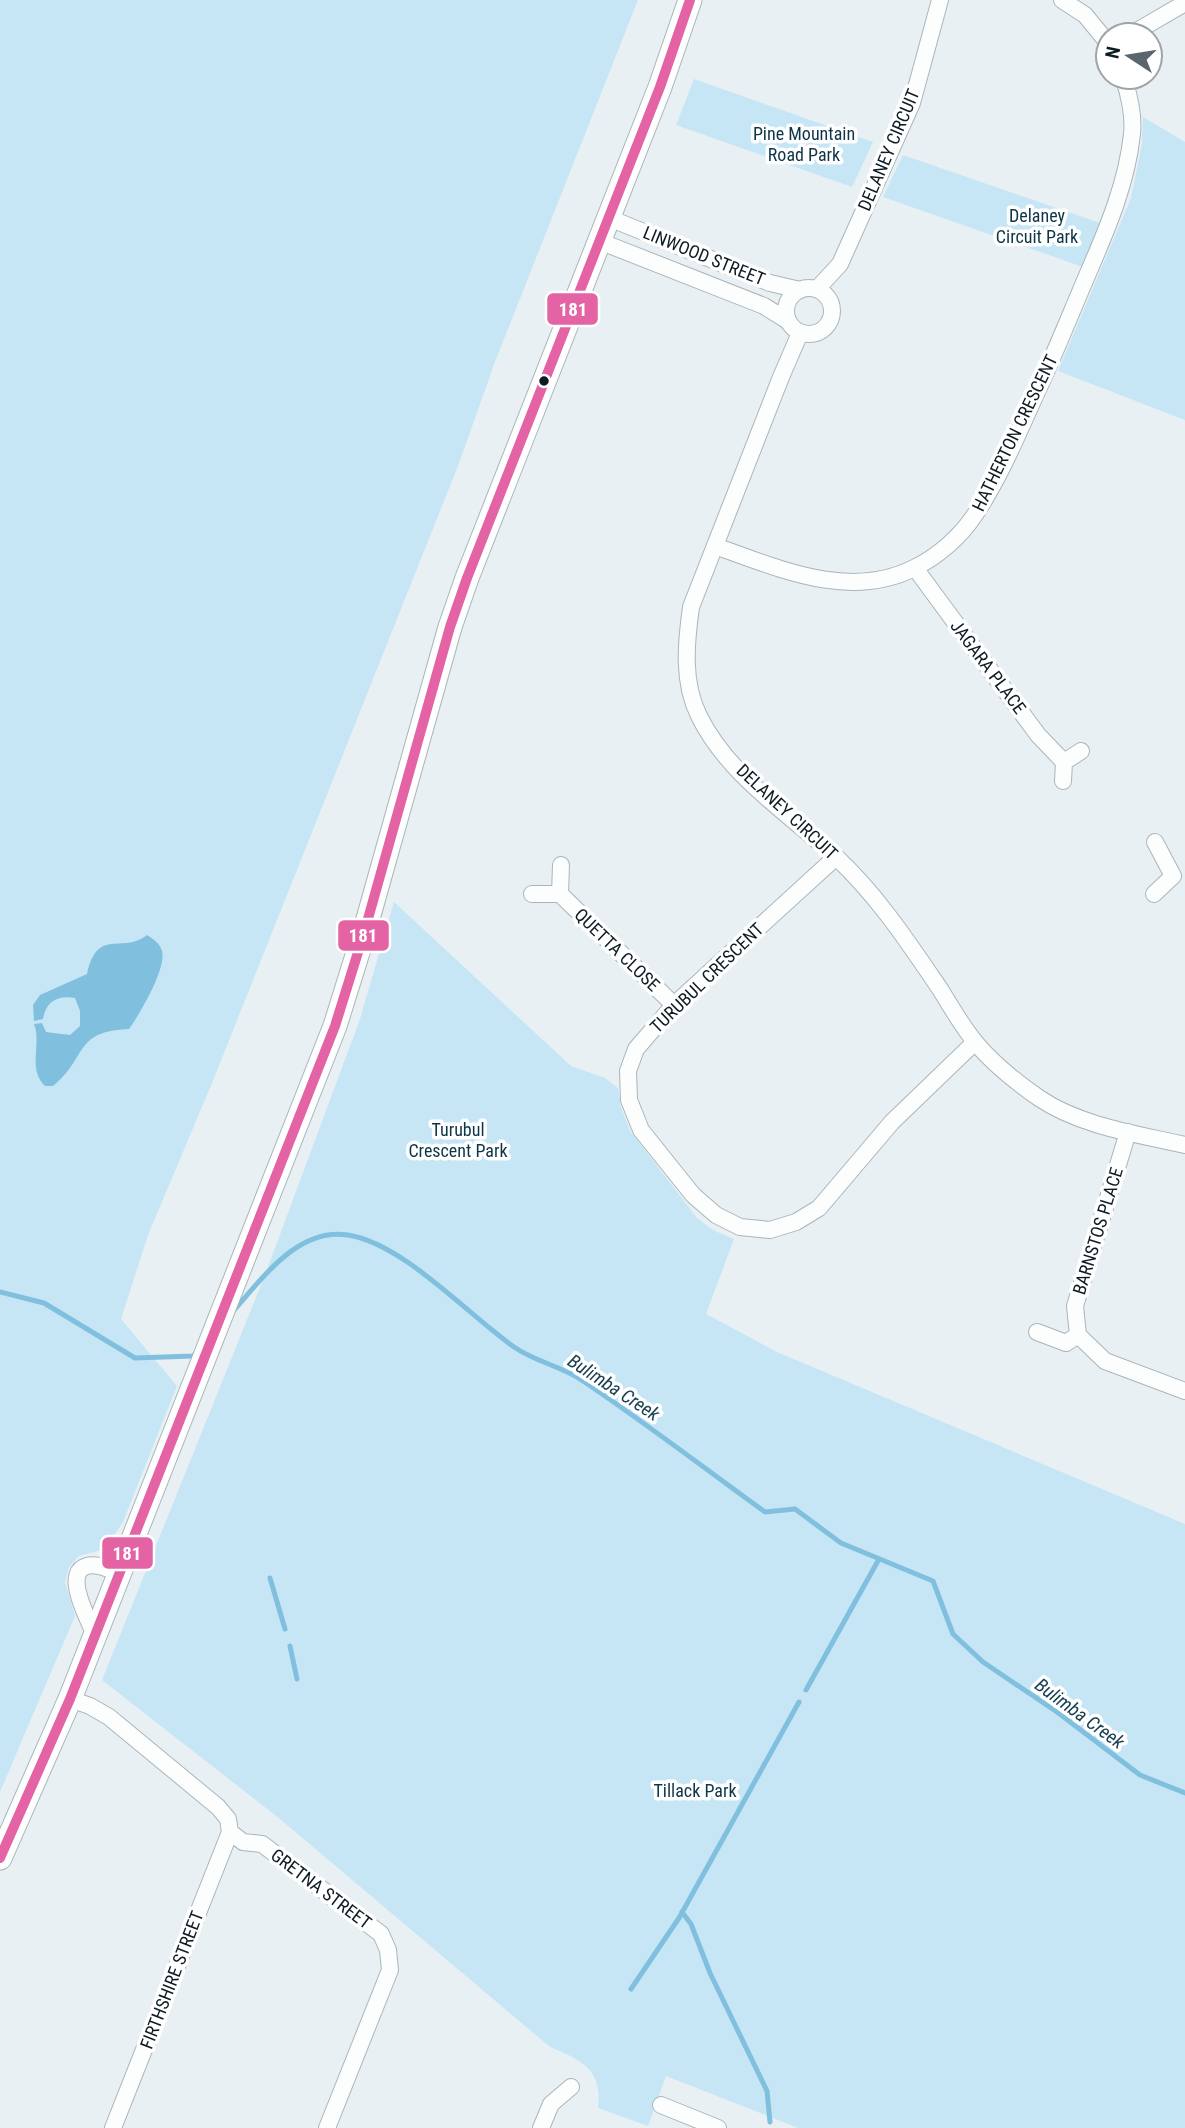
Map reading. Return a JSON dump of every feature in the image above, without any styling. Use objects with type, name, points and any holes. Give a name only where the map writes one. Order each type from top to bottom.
[{"type":"main road","points":[[0,1858],[70,1699],[302,1111],[349,982],[462,591],[660,87],[690,0]]},
{"type":"street","name":"DELANEY CIRCUIT","points":[[809,290],[840,264],[912,103],[940,0]]},
{"type":"street","points":[[1062,0],[1084,15],[1094,27]]},
{"type":"street","points":[[1153,21],[1185,1]]},
{"type":"street","name":"HATHERTON CRESCENT","points":[[715,546],[813,578],[856,584],[888,578],[915,568],[960,534],[974,516],[1005,461],[1060,340],[1118,197],[1127,167],[1133,131],[1128,91]]},
{"type":"street","name":"LINWOOD STREET","points":[[609,218],[770,283],[809,290]]},
{"type":"street","name":"LINWOOD STREET","points":[[599,241],[764,306],[788,321]]},
{"type":"street","points":[[809,290],[825,294],[830,302],[831,319],[826,327],[818,332],[800,333],[788,321],[788,303],[793,295],[809,290]]},
{"type":"street","name":"DELANEY CIRCUIT","points":[[800,333],[691,607],[686,643],[689,688],[698,714],[715,744],[732,762],[757,788],[836,857],[882,906],[975,1042],[1007,1074],[1042,1100],[1080,1118],[1185,1144]]},
{"type":"street","name":"JAGARA PLACE","points":[[915,568],[1038,735],[1064,762]]},
{"type":"street","points":[[1063,781],[1064,762],[1081,751]]},
{"type":"street","points":[[1154,894],[1179,878],[1155,842]]},
{"type":"street","name":"TURUBUL CRESCENT","points":[[836,857],[674,1005],[636,1049],[628,1071],[629,1100],[641,1130],[694,1195],[716,1215],[740,1227],[770,1230],[796,1222],[819,1208],[892,1122],[975,1042]]},
{"type":"street","name":"QUETTA CLOSE","points":[[559,894],[561,865]]},
{"type":"street","name":"QUETTA CLOSE","points":[[532,894],[559,894],[674,1005]]},
{"type":"street","name":"BARNSTOS PLACE","points":[[1078,1335],[1075,1306],[1128,1132]]},
{"type":"street","points":[[1037,1332],[1066,1343],[1078,1335],[1105,1361],[1185,1391]]},
{"type":"street","points":[[95,1635],[77,1594],[76,1581],[80,1570],[86,1566],[96,1566],[120,1573]]},
{"type":"street","points":[[70,1699],[109,1717],[208,1799],[228,1819],[230,1832]]},
{"type":"street","name":"FIRTHSHIRE STREET","points":[[113,2128],[230,1832]]},
{"type":"street","name":"GRETNA STREET","points":[[230,1832],[243,1842],[262,1844],[381,1934],[388,1950],[390,1970],[327,2128]]},
{"type":"street","points":[[541,2128],[551,2104],[571,2087]]},
{"type":"street","points":[[661,2105],[718,2128]]},
{"type":"green space","points":[[0,0],[638,0],[495,362],[458,466],[210,1088],[148,1235],[121,1319],[177,1386],[123,1522],[105,1549],[79,1556],[69,1567],[65,1582],[75,1616],[0,1792]]},
{"type":"green space","name":"Pine Mountain Road Park","points":[[694,79],[873,142],[852,187],[676,125]]},
{"type":"green space","points":[[1143,117],[1185,142],[1185,420],[1058,371],[1131,198],[1142,144]]},
{"type":"green space","name":"Delaney Circuit Park","points":[[903,155],[1100,223],[1083,267],[883,197]]},
{"type":"green space","name":"Tillack Park","points":[[394,902],[571,1066],[605,1078],[618,1088],[621,1107],[630,1131],[697,1218],[713,1230],[734,1239],[706,1314],[777,1352],[1185,1524],[1185,2128],[798,2128],[666,2076],[648,2126],[598,2108],[597,2084],[588,2068],[550,2047],[280,1819],[102,1680],[265,1275],[360,1019]]},
{"type":"water","points":[[147,935],[160,946],[162,959],[151,991],[129,1029],[98,1035],[83,1048],[64,1076],[53,1086],[45,1086],[37,1072],[34,1024],[42,1023],[46,1032],[70,1035],[80,1026],[80,1011],[75,998],[63,997],[50,1004],[43,1019],[34,1021],[33,1005],[40,995],[87,974],[97,950],[111,944],[128,943]]},
{"type":"waterway","name":"Bulimba Creek","points":[[234,1310],[283,1258],[313,1239],[348,1235],[369,1241],[391,1252],[434,1282],[514,1347],[580,1379],[765,1512],[795,1509],[841,1543],[933,1581],[953,1634],[983,1662],[1057,1712],[1140,1775],[1185,1793]]},
{"type":"waterway","name":"Bulimba Creek","points":[[0,1292],[44,1303],[135,1358],[193,1356],[197,1352]]},
{"type":"waterway","points":[[806,1690],[879,1559]]},
{"type":"waterway","points":[[270,1578],[285,1629]]},
{"type":"waterway","points":[[290,1646],[297,1679]]},
{"type":"waterway","points":[[631,1989],[679,1918],[799,1702]]},
{"type":"waterway","points":[[682,1912],[691,1924],[710,1973],[767,2091],[770,2122]]},
{"type":"transit line","name":"181","points":[[0,1858],[70,1699],[335,1026],[364,933],[450,627],[660,87],[690,0]]},
{"type":"park label","name":"Turubul Crescent Park","points":[[458,1140]]}]
